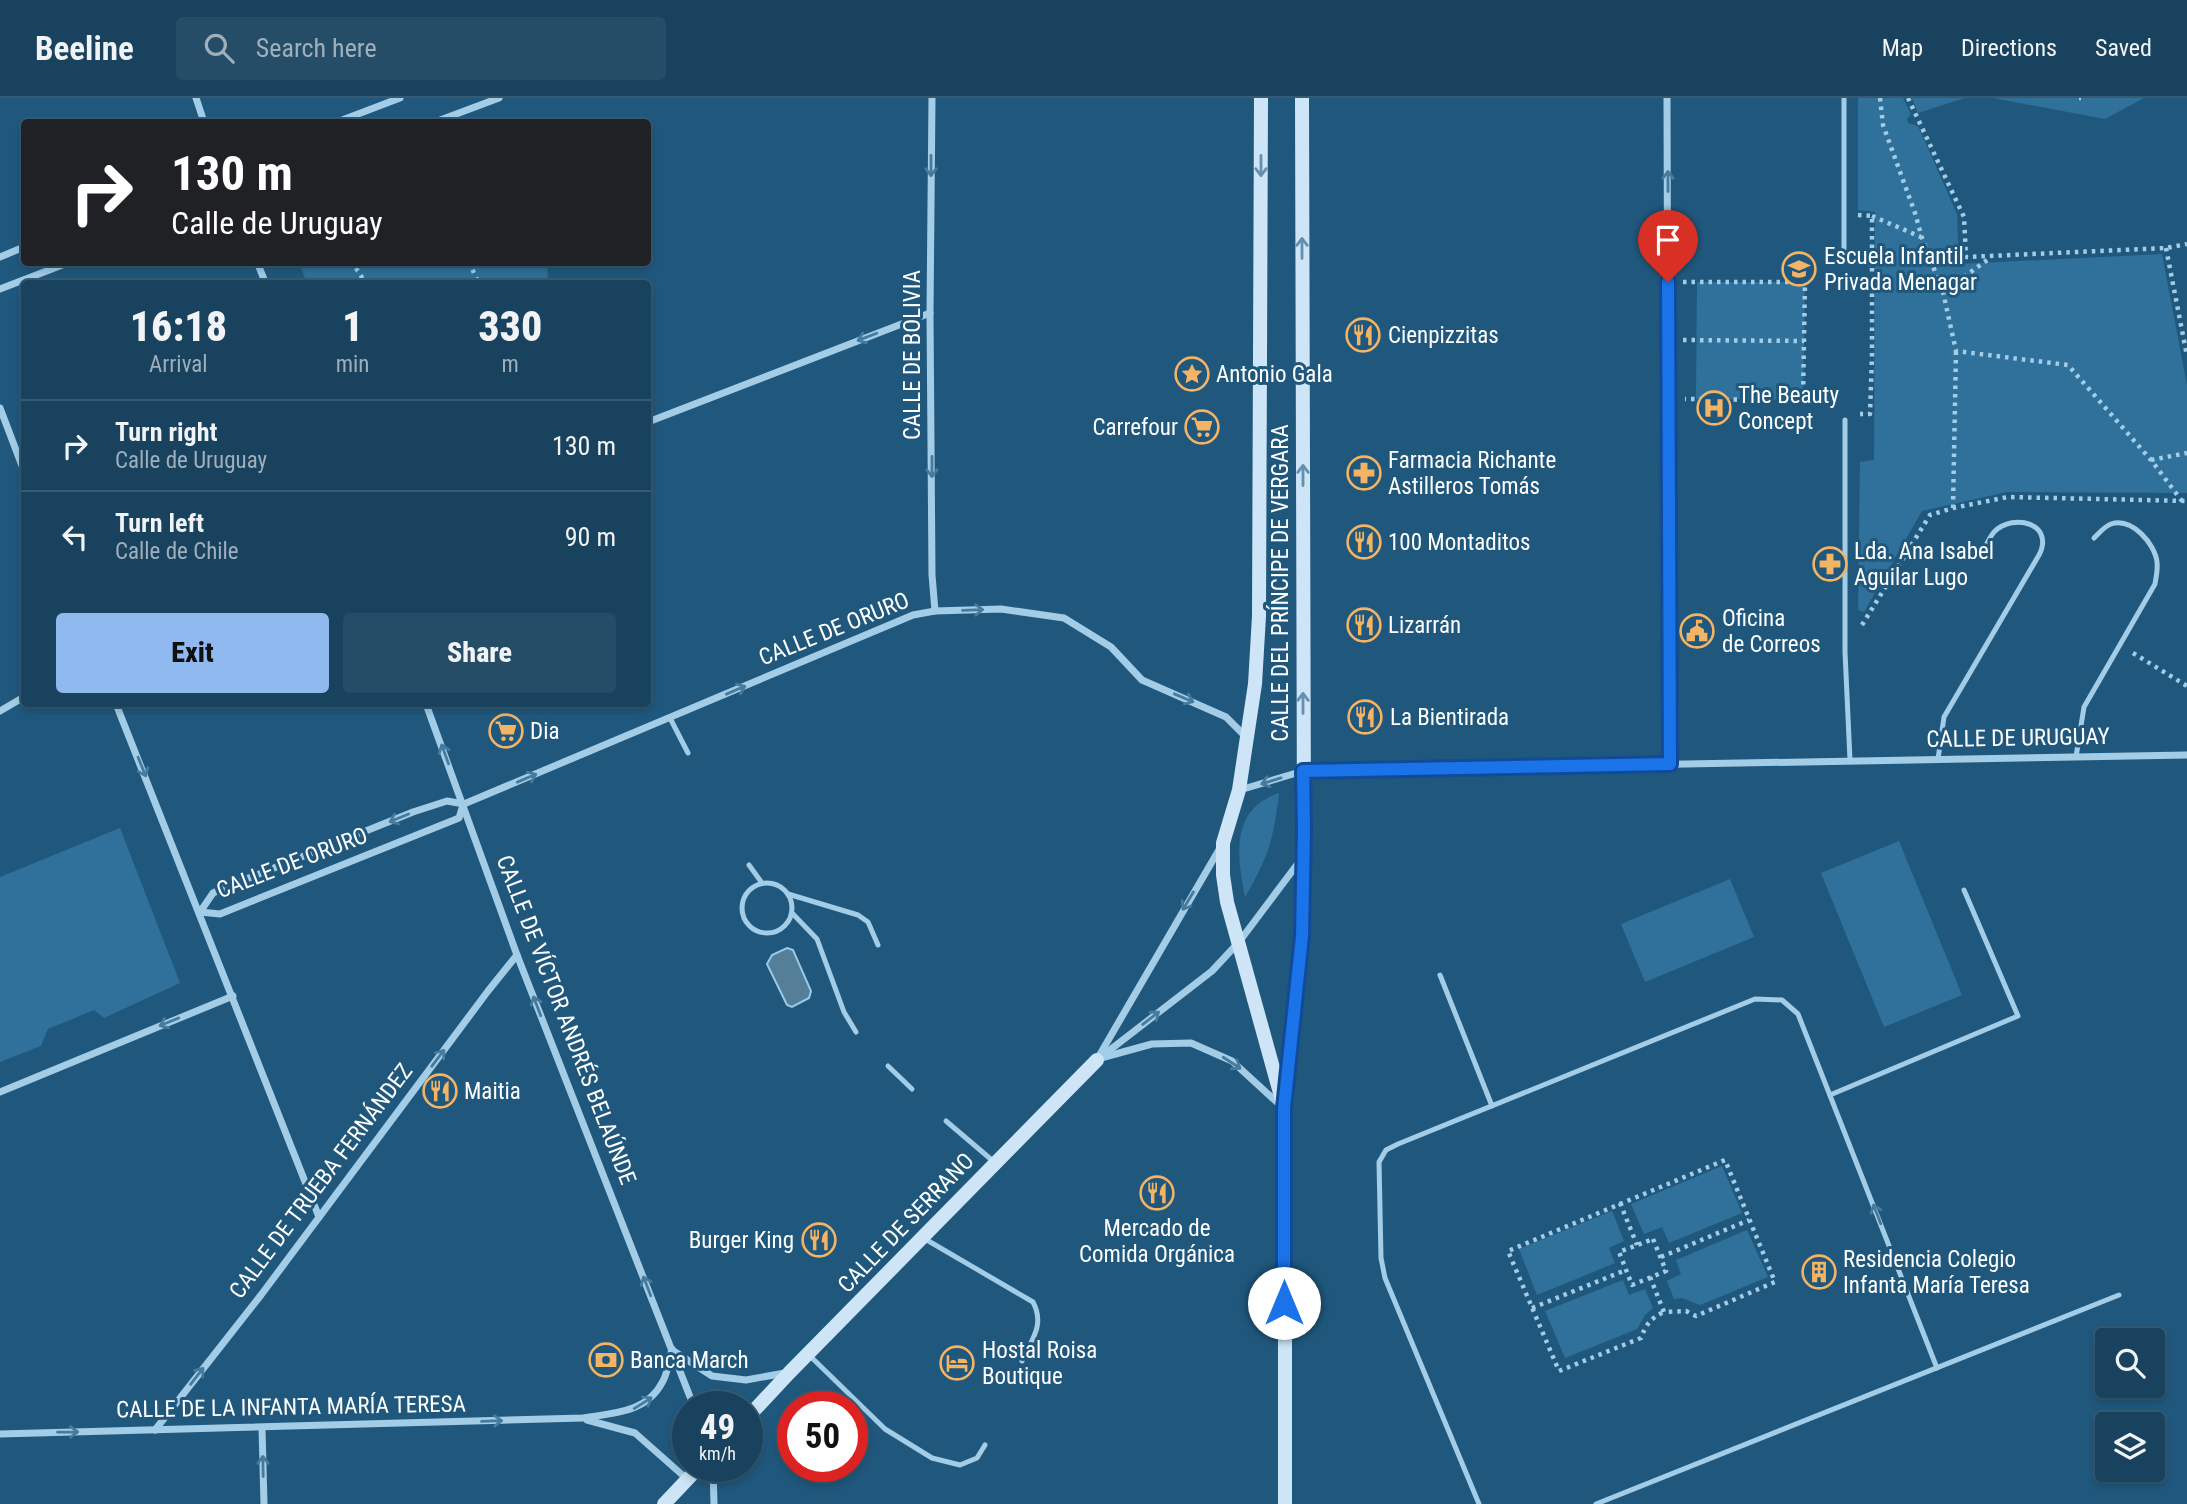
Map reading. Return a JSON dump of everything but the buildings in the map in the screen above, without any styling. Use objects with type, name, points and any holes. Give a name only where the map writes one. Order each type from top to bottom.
[{"type":"main road","name":"CALLE DEL PRÍNCIPE DE VERGARA","points":[[1261,98],[1260,575],[1255,684],[1239,790],[1223,843],[1223,875],[1227,902],[1284,1108]]},
{"type":"main road","name":"CALLE DEL PRÍNCIPE DE VERGARA","points":[[1285,1504],[1284,1108],[1302,936],[1302,98]]},
{"type":"main road","name":"CALLE DE SERRANO","points":[[763,1401],[1097,1059]]},
{"type":"main road","points":[[664,1504],[684,1482]]},
{"type":"street","points":[[196,98],[203,119]]},
{"type":"street","points":[[345,119],[400,98]]},
{"type":"street","points":[[443,119],[499,98]]},
{"type":"street","name":"CALLE DE BOLIVIA","points":[[932,98],[930,313],[932,575],[935,611]]},
{"type":"street","points":[[1667,98],[1670,764]]},
{"type":"street","points":[[0,257],[21,248]]},
{"type":"street","points":[[23,280],[60,266]]},
{"type":"street","points":[[0,289],[21,281]]},
{"type":"street","points":[[651,421],[930,313]]},
{"type":"street","points":[[0,408],[21,463]]},
{"type":"street","name":"CALLE DE ORURO","points":[[464,804],[459,818],[220,914],[200,912],[213,893],[224,888],[413,812],[447,801],[464,804],[913,615],[935,611],[1001,609],[1063,618],[1111,647],[1142,680],[1226,717],[1247,738]]},
{"type":"street","points":[[0,711],[21,699]]},
{"type":"street","points":[[117,707],[319,1217]]},
{"type":"street","name":"CALLE DE VÍCTOR ANDRÉS BELAÚNDE","points":[[427,707],[517,955],[688,1391]]},
{"type":"street","name":"CALLE DE URUGUAY","points":[[1239,790],[1303,771],[2187,755]]},
{"type":"street","points":[[1097,1059],[1223,843]]},
{"type":"street","points":[[1097,1059],[1212,971],[1239,942],[1302,858]]},
{"type":"street","name":"CALLE DE TRUEBA FERNÁNDEZ","points":[[155,1430],[517,955]]},
{"type":"street","points":[[0,1091],[233,996]]},
{"type":"street","points":[[1097,1059],[1152,1044],[1191,1043],[1232,1061],[1284,1108]]},
{"type":"street","points":[[672,1349],[712,1376],[746,1380],[789,1373]]},
{"type":"street","name":"CALLE DE LA INFANTA MARÍA TERESA","points":[[0,1434],[583,1418],[631,1410],[650,1401],[664,1380],[672,1349]]},
{"type":"street","name":"CALLE DE LA INFANTA MARÍA TERESA","points":[[583,1418],[635,1433],[672,1466]]},
{"type":"street","points":[[262,1428],[264,1504]]},
{"type":"street","points":[[714,1482],[715,1504]]},
{"type":"lane","points":[[1844,98],[1844,261]]},
{"type":"lane","points":[[1845,420],[1845,652],[1850,760]]},
{"type":"lane","points":[[1938,759],[1944,717],[2039,555],[2043,540],[2032,525],[2016,522],[1994,533],[1982,552]]},
{"type":"lane","points":[[2076,757],[2084,707],[2155,584],[2157,563],[2150,544],[2127,524],[2111,524],[2094,538]]},
{"type":"lane","points":[[670,718],[688,753]]},
{"type":"lane","points":[[749,865],[762,884]]},
{"type":"lane","points":[[772,884],[781,887],[788,894],[792,913],[782,929],[763,933],[754,930],[747,923],[742,904],[753,888],[772,884]]},
{"type":"lane","points":[[1830,1095],[2018,1016],[1964,890]]},
{"type":"lane","points":[[788,894],[858,915],[868,922],[878,945]]},
{"type":"lane","points":[[792,913],[817,939],[845,1012],[856,1032]]},
{"type":"lane","points":[[1440,975],[1492,1106]]},
{"type":"lane","points":[[1479,1504],[1385,1278],[1381,1258],[1379,1162],[1386,1150],[1398,1144],[1755,999],[1782,1000],[1798,1014],[1937,1368]]},
{"type":"lane","points":[[888,1066],[912,1089]]},
{"type":"lane","points":[[946,1121],[996,1163]]},
{"type":"lane","points":[[922,1238],[1033,1302],[1038,1311],[1039,1325],[1022,1361]]},
{"type":"lane","points":[[1596,1504],[2119,1295]]},
{"type":"lane","points":[[808,1354],[885,1429],[932,1458],[960,1465],[976,1458],[985,1445]]},
{"type":"path","points":[[1880,98],[1883,125],[1943,292],[1956,351],[1952,508]]},
{"type":"path","points":[[1908,98],[1964,217],[1966,257],[2166,248],[2187,244]]},
{"type":"path","points":[[1844,213],[1872,216],[1922,238]]},
{"type":"path","points":[[1845,420],[1845,414],[1870,414],[1872,216]]},
{"type":"path","points":[[2166,248],[2187,356]]},
{"type":"path","points":[[1943,292],[1990,258]]},
{"type":"path","points":[[1844,261],[1872,264]]},
{"type":"path","points":[[1668,282],[1805,282],[1803,400],[1668,399]]},
{"type":"path","points":[[1668,340],[1804,341]]},
{"type":"path","points":[[1956,351],[2068,365],[2184,501]]},
{"type":"path","points":[[2151,460],[2187,453]]},
{"type":"path","points":[[1845,652],[1930,516],[1952,508],[2008,497],[2184,501]]},
{"type":"path","points":[[2121,645],[2187,687]]},
{"type":"path","points":[[1725,1160],[1749,1220],[1775,1282],[1696,1316],[1686,1311],[1664,1312],[1653,1317],[1645,1326],[1642,1338],[1559,1371],[1508,1251],[1725,1160]]},
{"type":"path","points":[[1620,1203],[1637,1245]]},
{"type":"path","points":[[1661,1257],[1749,1220]]},
{"type":"path","points":[[1653,1239],[1661,1257],[1666,1271],[1632,1285],[1619,1252],[1653,1239]]},
{"type":"path","points":[[1532,1308],[1626,1270]]},
{"type":"path","points":[[1650,1277],[1664,1312]]},
{"type":"shaded area","points":[[1858,98],[1903,98],[1911,114],[1907,119],[1908,123],[1918,126],[1957,214],[1959,264],[2162,254],[2187,385],[2187,493],[2007,492],[1922,511],[1864,612],[1858,610],[1860,462],[1874,460],[1875,212],[1858,210]]},
{"type":"shaded area","points":[[1912,98],[1965,98],[1918,113]]},
{"type":"shaded area","points":[[1993,98],[2144,98],[2105,119]]},
{"type":"shaded area","points":[[300,266],[547,266],[548,280],[306,280]]},
{"type":"shaded area","points":[[1697,282],[1805,282],[1803,400],[1696,399]]},
{"type":"shaded area","points":[[1279,793],[1269,847],[1245,897],[1239,850],[1245,822],[1252,810],[1263,800]]},
{"type":"shaded area","points":[[120,828],[180,983],[104,1018],[94,1010],[48,1029],[41,1046],[0,1062],[0,877]]},
{"type":"shaded area","points":[[1899,841],[1962,995],[1884,1027],[1821,873]]},
{"type":"shaded area","points":[[1730,879],[1754,937],[1645,982],[1621,924]]},
{"type":"shaded area","points":[[787,948],[793,950],[811,991],[809,998],[792,1007],[787,1005],[767,964],[772,955]]},
{"type":"shaded area","points":[[1722,1166],[1742,1213],[1669,1243],[1662,1227],[1644,1234],[1631,1204]]},
{"type":"shaded area","points":[[1612,1211],[1624,1241],[1609,1248],[1615,1263],[1537,1295],[1519,1249]]},
{"type":"shaded area","points":[[1747,1230],[1768,1277],[1700,1305],[1682,1298],[1674,1299],[1667,1281],[1681,1274],[1676,1260]]},
{"type":"shaded area","points":[[1623,1280],[1629,1295],[1645,1289],[1653,1308],[1645,1315],[1637,1329],[1565,1358],[1545,1311]]},
{"type":"place","name":"Escuela Infantil Privada Menagar","points":[[1799,269]]},
{"type":"place","name":"Cienpizzitas","points":[[1363,335]]},
{"type":"place","name":"Antonio Gala","points":[[1192,374]]},
{"type":"place","name":"The Beauty Concept","points":[[1714,408]]},
{"type":"place","name":"Carrefour","points":[[1202,427]]},
{"type":"place","name":"Farmacia Richante Astilleros Tomás","points":[[1364,473]]},
{"type":"place","name":"100 Montaditos","points":[[1364,542]]},
{"type":"place","name":"Lda. Ana Isabel Aguilar Lugo","points":[[1830,564]]},
{"type":"place","name":"Lizarrán","points":[[1364,625]]},
{"type":"place","name":"Oficina de Correos","points":[[1697,631]]},
{"type":"place","name":"La Bientirada","points":[[1365,717]]},
{"type":"place","name":"Dia","points":[[506,731]]},
{"type":"place","name":"Maitia","points":[[440,1091]]},
{"type":"place","name":"Mercado de Comida Orgánica","points":[[1157,1193]]},
{"type":"place","name":"Burger King","points":[[819,1240]]},
{"type":"place","name":"Residencia Colegio Infanta María Teresa","points":[[1819,1272]]},
{"type":"place","name":"Banca March","points":[[606,1360]]},
{"type":"place","name":"Hostal Roisa Boutique","points":[[957,1363]]},
{"type":"route","points":[[1284,1303],[1284,1108],[1302,936],[1303,771],[1670,764],[1668,282]]}]
